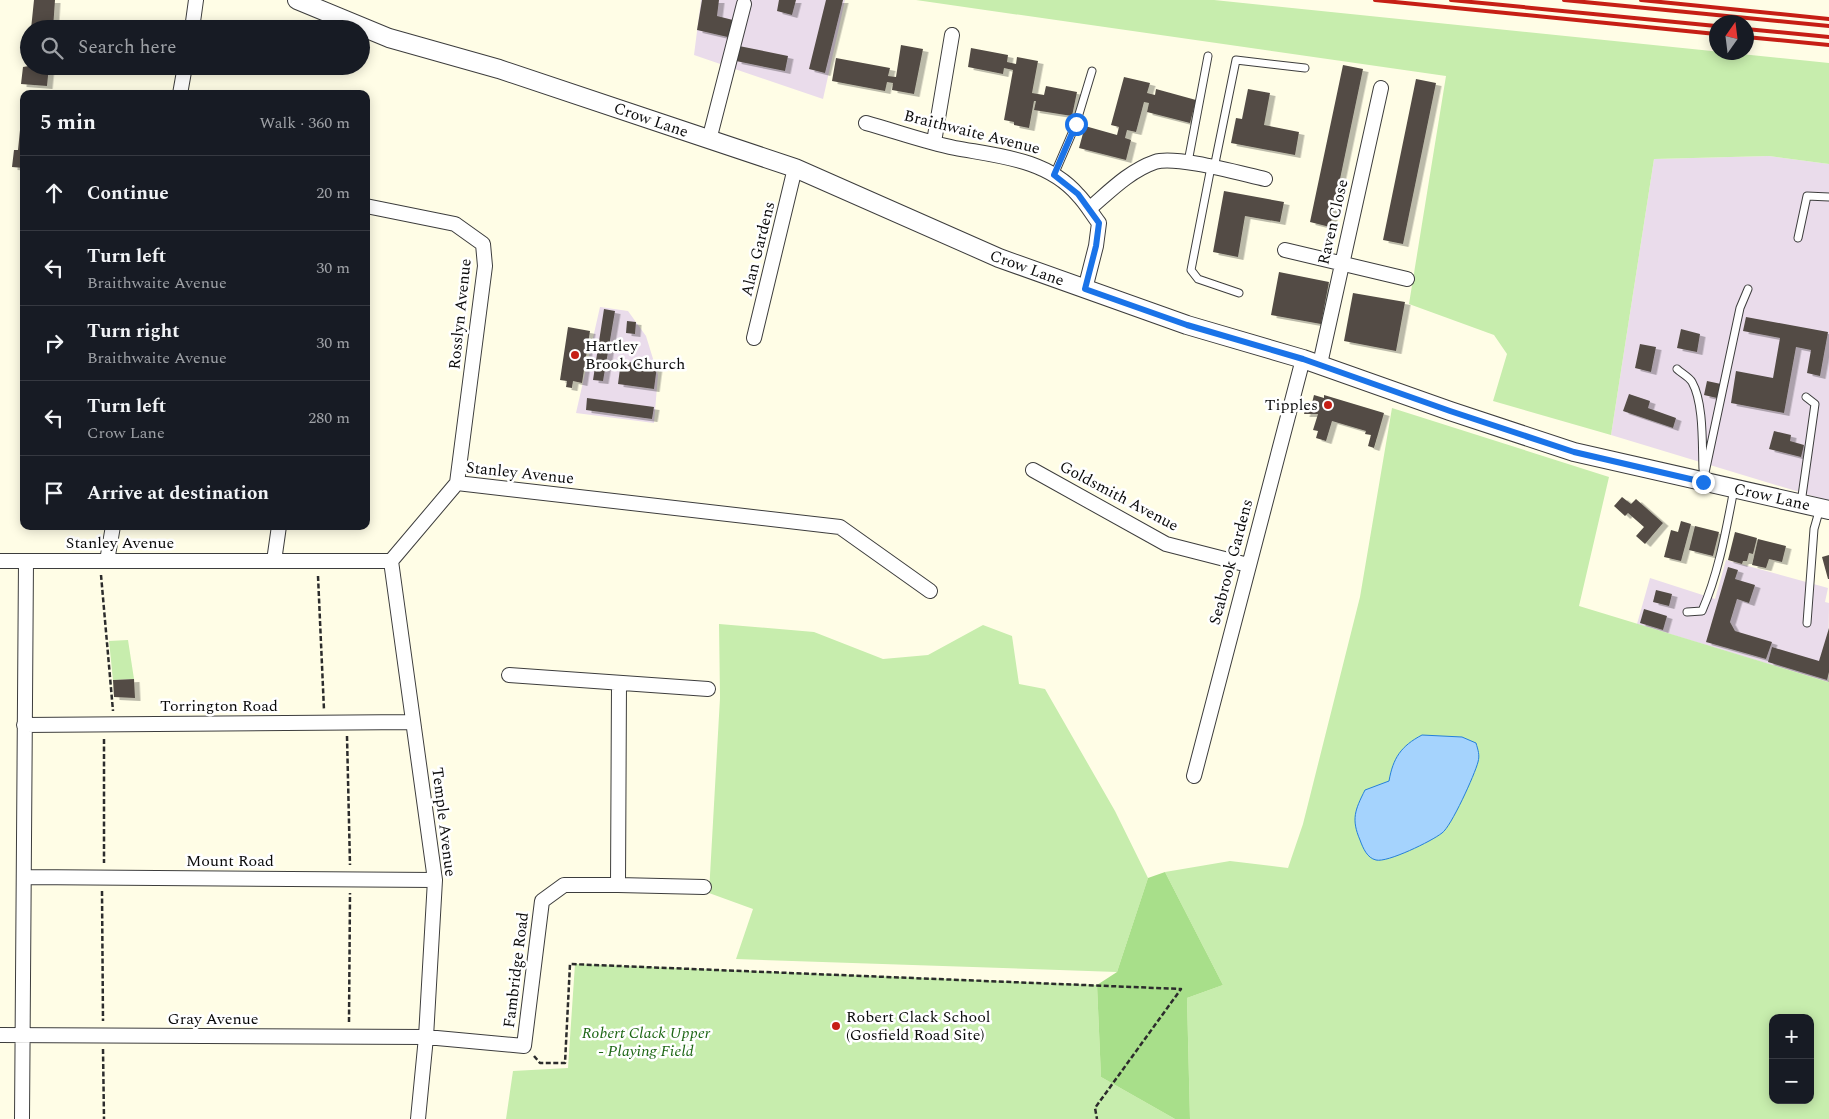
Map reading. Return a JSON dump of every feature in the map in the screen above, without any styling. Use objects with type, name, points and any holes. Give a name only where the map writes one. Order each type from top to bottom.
[{"type":"street","points":[[193,20],[196,0]]},
{"type":"street","name":"Crow Lane","points":[[297,0],[345,20]]},
{"type":"street","points":[[709,140],[744,4]]},
{"type":"street","name":"Crow Lane","points":[[370,30],[389,38],[499,69],[795,168],[999,258],[1187,325],[1320,364],[1450,411],[1574,452],[1824,509]]},
{"type":"street","points":[[934,142],[952,35]]},
{"type":"street","points":[[181,90],[183,75]]},
{"type":"street","name":"Raven Close","points":[[1320,364],[1381,88]]},
{"type":"street","name":"Braithwaite Avenue","points":[[866,123],[934,142],[1040,166],[1054,175],[1078,194],[1099,223],[1096,246],[1085,289]]},
{"type":"street","points":[[1089,209],[1124,178],[1156,161],[1188,162],[1265,179]]},
{"type":"street","name":"Alan Gardens","points":[[754,338],[795,168]]},
{"type":"street","name":"Rosslyn Avenue","points":[[370,207],[455,224],[484,244],[485,266],[457,483]]},
{"type":"street","points":[[1285,250],[1342,262],[1407,279]]},
{"type":"street","name":"Seabrook Gardens","points":[[1194,776],[1303,359]]},
{"type":"street","name":"Goldsmith Avenue","points":[[1033,470],[1166,544],[1248,566]]},
{"type":"street","name":"Stanley Avenue","points":[[0,561],[392,562],[457,483],[840,527],[930,591]]},
{"type":"street","points":[[104,561],[112,530]]},
{"type":"street","points":[[274,562],[278,530]]},
{"type":"street","points":[[22,1119],[26,561]]},
{"type":"street","name":"Temple Avenue","points":[[392,562],[436,880],[426,1037],[418,1119]]},
{"type":"street","points":[[509,674],[708,690]]},
{"type":"street","points":[[618,885],[619,684]]},
{"type":"street","name":"Torrington Road","points":[[24,726],[413,722]]},
{"type":"street","name":"Mount Road","points":[[24,876],[436,880]]},
{"type":"street","name":"Fambridge Road","points":[[426,1037],[524,1046],[542,901],[564,885],[704,886]]},
{"type":"street","name":"Gray Avenue","points":[[0,1035],[426,1037]]},
{"type":"lane","points":[[1188,162],[1208,56]]},
{"type":"lane","points":[[1239,292],[1198,279],[1191,270],[1236,60],[1305,68]]},
{"type":"lane","points":[[1054,175],[1076,124],[1092,71]]},
{"type":"lane","points":[[1798,238],[1807,196],[1829,197]]},
{"type":"lane","points":[[1703,482],[1740,308],[1748,289]]},
{"type":"lane","points":[[1677,369],[1692,382],[1698,404],[1703,436],[1703,482]]},
{"type":"lane","points":[[1801,503],[1815,404],[1806,396]]},
{"type":"lane","points":[[1687,612],[1702,611],[1710,591],[1724,542],[1734,488]]},
{"type":"lane","points":[[1807,623],[1814,529],[1824,509]]},
{"type":"path","points":[[104,561],[108,724],[102,877],[104,1119]]},
{"type":"path","points":[[317,562],[324,723]]},
{"type":"path","points":[[346,722],[350,879],[349,1036]]},
{"type":"path","points":[[524,1046],[540,1063],[565,1063],[570,964],[1181,989],[1095,1108],[1097,1119]]},
{"type":"shaded area","points":[[701,0],[845,0],[823,99],[694,55]]},
{"type":"shaded area","points":[[1769,156],[1829,164],[1829,501],[1611,435],[1654,159]]},
{"type":"shaded area","points":[[600,307],[628,311],[646,336],[658,375],[654,423],[576,413]]},
{"type":"shaded area","points":[[1726,560],[1828,588],[1825,602],[1829,603],[1828,682],[1637,624],[1650,578],[1715,599]]},
{"type":"green space","points":[[916,0],[1214,0],[1709,51],[1709,60],[1754,60],[1754,55],[1829,63],[1829,164],[1769,156],[1654,159],[1611,435],[1493,401],[1507,354],[1494,335],[1409,304],[1446,76]]},
{"type":"green space","points":[[1392,408],[1609,477],[1579,606],[1828,682],[1829,680],[1829,1119],[1190,1119],[1187,998],[1223,985],[1165,872],[1230,861],[1288,868],[1303,824],[1360,597]]},
{"type":"green space","points":[[719,624],[814,632],[883,659],[928,655],[983,625],[1012,636],[1019,684],[1045,689],[1115,811],[1148,878],[1117,972],[736,959],[753,909],[709,893],[720,698]]},
{"type":"green space","points":[[128,640],[134,679],[113,680],[109,641]]},
{"type":"green space","points":[[1165,872],[1223,985],[1187,998],[1190,1119],[1175,1119],[1101,1077],[1097,985],[1117,972],[1148,878]]},
{"type":"green space","name":"Robert Clack Upper - Playing Field","points":[[575,964],[1097,985],[1101,1077],[1175,1119],[506,1119],[513,1071],[568,1068]]},
{"type":"water","points":[[1422,735],[1462,737],[1476,743],[1479,759],[1476,768],[1457,811],[1442,833],[1420,846],[1399,855],[1382,860],[1373,859],[1362,846],[1357,833],[1355,815],[1359,803],[1365,790],[1389,781],[1393,766],[1403,748]]},
{"type":"building","points":[[34,0],[55,0],[54,20],[32,20]]},
{"type":"building","points":[[702,0],[719,0],[717,16],[737,21],[732,38],[697,30]]},
{"type":"building","points":[[779,0],[796,0],[792,15],[777,11]]},
{"type":"building","points":[[826,0],[843,0],[825,73],[809,69]]},
{"type":"building","points":[[901,45],[923,49],[914,94],[892,90],[893,83],[887,82],[885,91],[832,81],[836,58],[890,68],[888,76],[896,77]]},
{"type":"building","points":[[739,46],[788,56],[785,71],[736,61]]},
{"type":"building","points":[[971,48],[1008,55],[1007,62],[1016,64],[1017,57],[1038,61],[1032,93],[1044,95],[1046,86],[1077,92],[1072,116],[1034,110],[1036,101],[1034,101],[1029,128],[1014,125],[1014,122],[1004,120],[1013,70],[1004,68],[1003,74],[968,67]]},
{"type":"building","points":[[1343,65],[1363,69],[1330,227],[1310,222]]},
{"type":"building","points":[[22,75],[48,75],[47,86],[21,84]]},
{"type":"building","points":[[1124,77],[1150,83],[1147,93],[1155,95],[1156,89],[1196,100],[1190,123],[1147,112],[1149,103],[1144,102],[1136,132],[1127,130],[1125,138],[1131,140],[1126,160],[1079,148],[1085,126],[1117,135],[1119,127],[1111,125]]},
{"type":"building","points":[[1416,79],[1436,83],[1403,244],[1383,240]]},
{"type":"building","points":[[1248,89],[1270,93],[1264,125],[1299,132],[1295,155],[1231,143],[1236,118],[1242,119]]},
{"type":"building","points":[[20,130],[20,168],[12,167],[14,150],[18,150]]},
{"type":"building","points":[[1224,191],[1284,202],[1280,222],[1245,216],[1238,257],[1213,252]]},
{"type":"building","points":[[1279,272],[1329,282],[1321,324],[1271,315]]},
{"type":"building","points":[[1353,293],[1405,302],[1396,351],[1344,341]]},
{"type":"building","points":[[604,309],[615,311],[603,381],[593,380]]},
{"type":"building","points":[[1746,317],[1828,332],[1820,376],[1807,373],[1811,350],[1796,347],[1784,413],[1731,403],[1736,371],[1773,378],[1780,338],[1743,331]]},
{"type":"building","points":[[627,321],[636,322],[635,334],[626,333]]},
{"type":"building","name":"Hartley Brook Church","points":[[568,327],[590,331],[582,383],[573,381],[572,388],[566,387],[567,381],[560,380]]},
{"type":"building","points":[[1681,329],[1700,334],[1697,352],[1677,348]]},
{"type":"building","points":[[1640,344],[1656,347],[1651,372],[1635,368]]},
{"type":"building","points":[[621,361],[657,366],[654,389],[618,384]]},
{"type":"building","points":[[1707,381],[1721,384],[1717,398],[1704,395]]},
{"type":"building","points":[[1629,394],[1650,401],[1648,408],[1676,418],[1673,428],[1623,411]]},
{"type":"building","points":[[1314,395],[1324,398],[1324,395],[1384,413],[1374,448],[1368,446],[1371,435],[1365,434],[1366,431],[1332,421],[1326,441],[1316,438],[1318,431],[1313,430],[1318,414],[1304,414],[1308,402],[1312,403]]},
{"type":"building","points":[[587,398],[654,407],[652,419],[586,410]]},
{"type":"building","points":[[1774,431],[1791,435],[1790,441],[1804,445],[1801,457],[1769,449]]},
{"type":"building","points":[[1622,497],[1631,504],[1636,499],[1663,523],[1645,544],[1636,536],[1644,527],[1628,513],[1625,516],[1614,506]]},
{"type":"building","points":[[1681,521],[1691,524],[1681,561],[1664,557],[1671,530],[1678,532]]},
{"type":"building","points":[[1695,526],[1719,532],[1713,556],[1689,550]]},
{"type":"building","points":[[1735,532],[1757,538],[1753,554],[1749,553],[1747,561],[1743,561],[1742,564],[1728,560]]},
{"type":"building","points":[[1758,539],[1786,546],[1782,562],[1769,559],[1766,568],[1752,565]]},
{"type":"building","points":[[1829,555],[1829,579],[1828,579],[1822,557]]},
{"type":"building","points":[[1728,567],[1738,570],[1735,579],[1755,585],[1749,603],[1737,599],[1730,622],[1735,631],[1772,642],[1766,659],[1706,642]]},
{"type":"building","points":[[1656,590],[1672,594],[1669,606],[1653,602]]},
{"type":"building","points":[[1644,609],[1667,616],[1663,630],[1640,623]]},
{"type":"building","points":[[1829,628],[1829,672],[1827,680],[1768,662],[1772,647],[1819,661]]},
{"type":"building","points":[[134,679],[135,698],[114,697],[113,680]]},
{"type":"railway","points":[[1375,0],[1709,33]]},
{"type":"railway","points":[[1451,0],[1709,25]]},
{"type":"railway","points":[[1564,0],[1829,26]]},
{"type":"railway","points":[[1641,0],[1829,19]]},
{"type":"railway","points":[[1754,30],[1829,37]]},
{"type":"railway","points":[[1754,38],[1829,45]]},
{"type":"place","name":"Hartley Brook Church","points":[[575,355]]},
{"type":"place","name":"Tipples","points":[[1328,405]]},
{"type":"place","name":"Robert Clack School (Gosfield Road Site)","points":[[836,1026]]},
{"type":"route","points":[[1076,124],[1054,175],[1078,194],[1099,223],[1096,246],[1085,289],[1187,325],[1303,359],[1574,452],[1703,482]]}]
